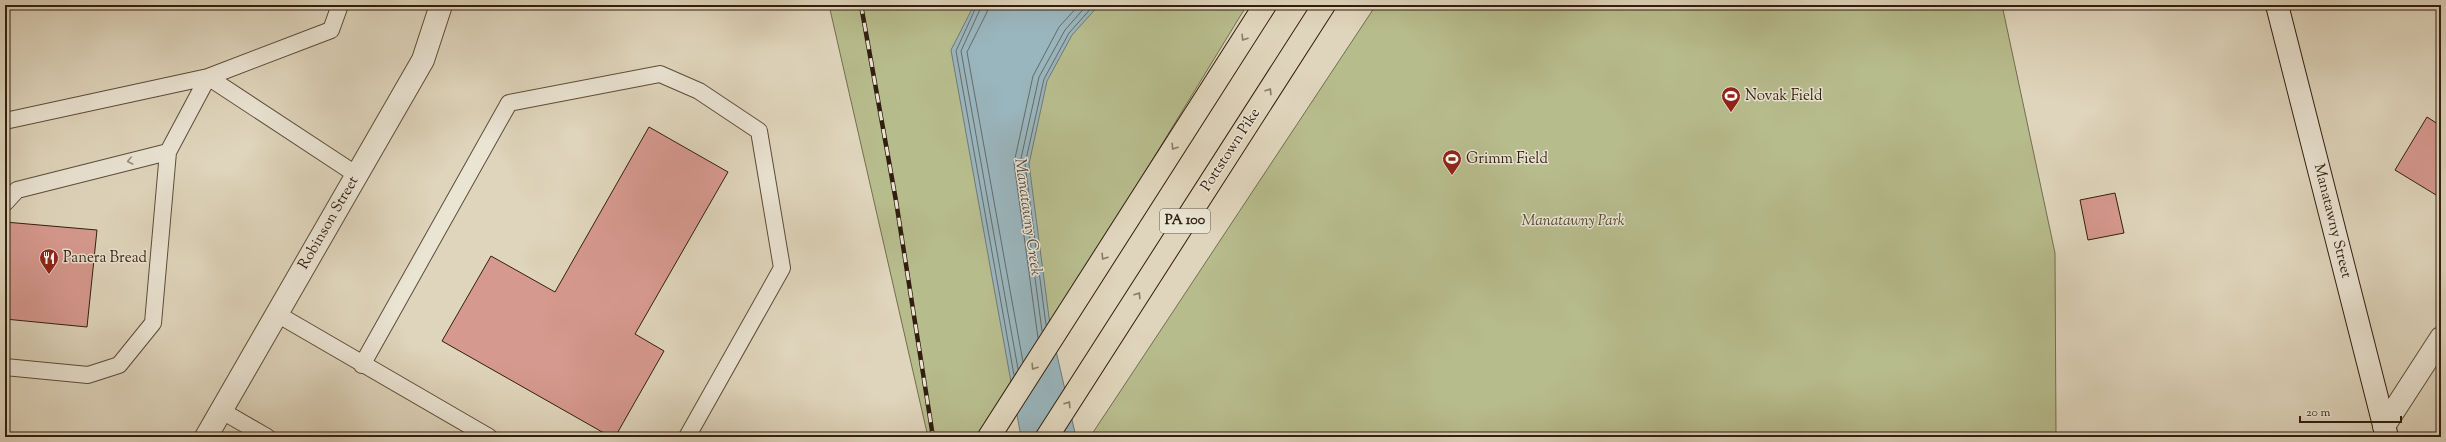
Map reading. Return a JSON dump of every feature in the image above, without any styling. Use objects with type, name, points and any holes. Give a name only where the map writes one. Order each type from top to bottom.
[{"type":"highway","name":"PA 100","points":[[989,437],[1265,5]]},
{"type":"highway","name":"Pottstown Pike","points":[[1047,437],[1324,5]]},
{"type":"street","name":"Robinson Street","points":[[206,437],[423,60],[441,5]]},
{"type":"street","name":"Manatawny Street","points":[[2277,5],[2386,432]]},
{"type":"street","points":[[2386,432],[2441,338]]},
{"type":"lane","points":[[5,121],[208,77],[331,30],[340,5]]},
{"type":"lane","points":[[362,365],[509,103],[660,74],[699,91],[759,131],[782,268],[687,437]]},
{"type":"lane","points":[[5,367],[88,375],[119,366],[153,323],[168,152],[208,77]]},
{"type":"lane","points":[[208,77],[357,174]]},
{"type":"lane","points":[[5,203],[17,190],[168,152]]},
{"type":"lane","points":[[277,314],[362,365],[489,437]]},
{"type":"lane","points":[[222,411],[267,437]]},
{"type":"green space","points":[[829,5],[1247,5],[983,437],[928,437]]},
{"type":"green space","name":"Manatawny Park","points":[[1376,5],[2002,5],[2055,253],[2056,437],[1090,437]]},
{"type":"water","name":"Manatawny Creek","points":[[974,5],[1099,5],[1072,35],[1047,81],[1029,164],[1050,325],[1076,437],[1021,437],[951,50]]},
{"type":"building","points":[[2427,117],[2441,126],[2441,198],[2395,170]]},
{"type":"building","points":[[649,127],[728,172],[635,334],[664,351],[615,437],[611,437],[442,341],[491,256],[555,292]]},
{"type":"building","points":[[2115,193],[2124,233],[2088,240],[2080,200]]},
{"type":"building","name":"Panera Bread","points":[[5,222],[97,230],[87,327],[5,319]]},
{"type":"railway","points":[[861,5],[896,201],[933,437]]},
{"type":"place","name":"Novak Field","points":[[1731,113]]},
{"type":"place","name":"Grimm Field","points":[[1452,176]]},
{"type":"place","name":"Panera Bread","points":[[49,275]]}]
